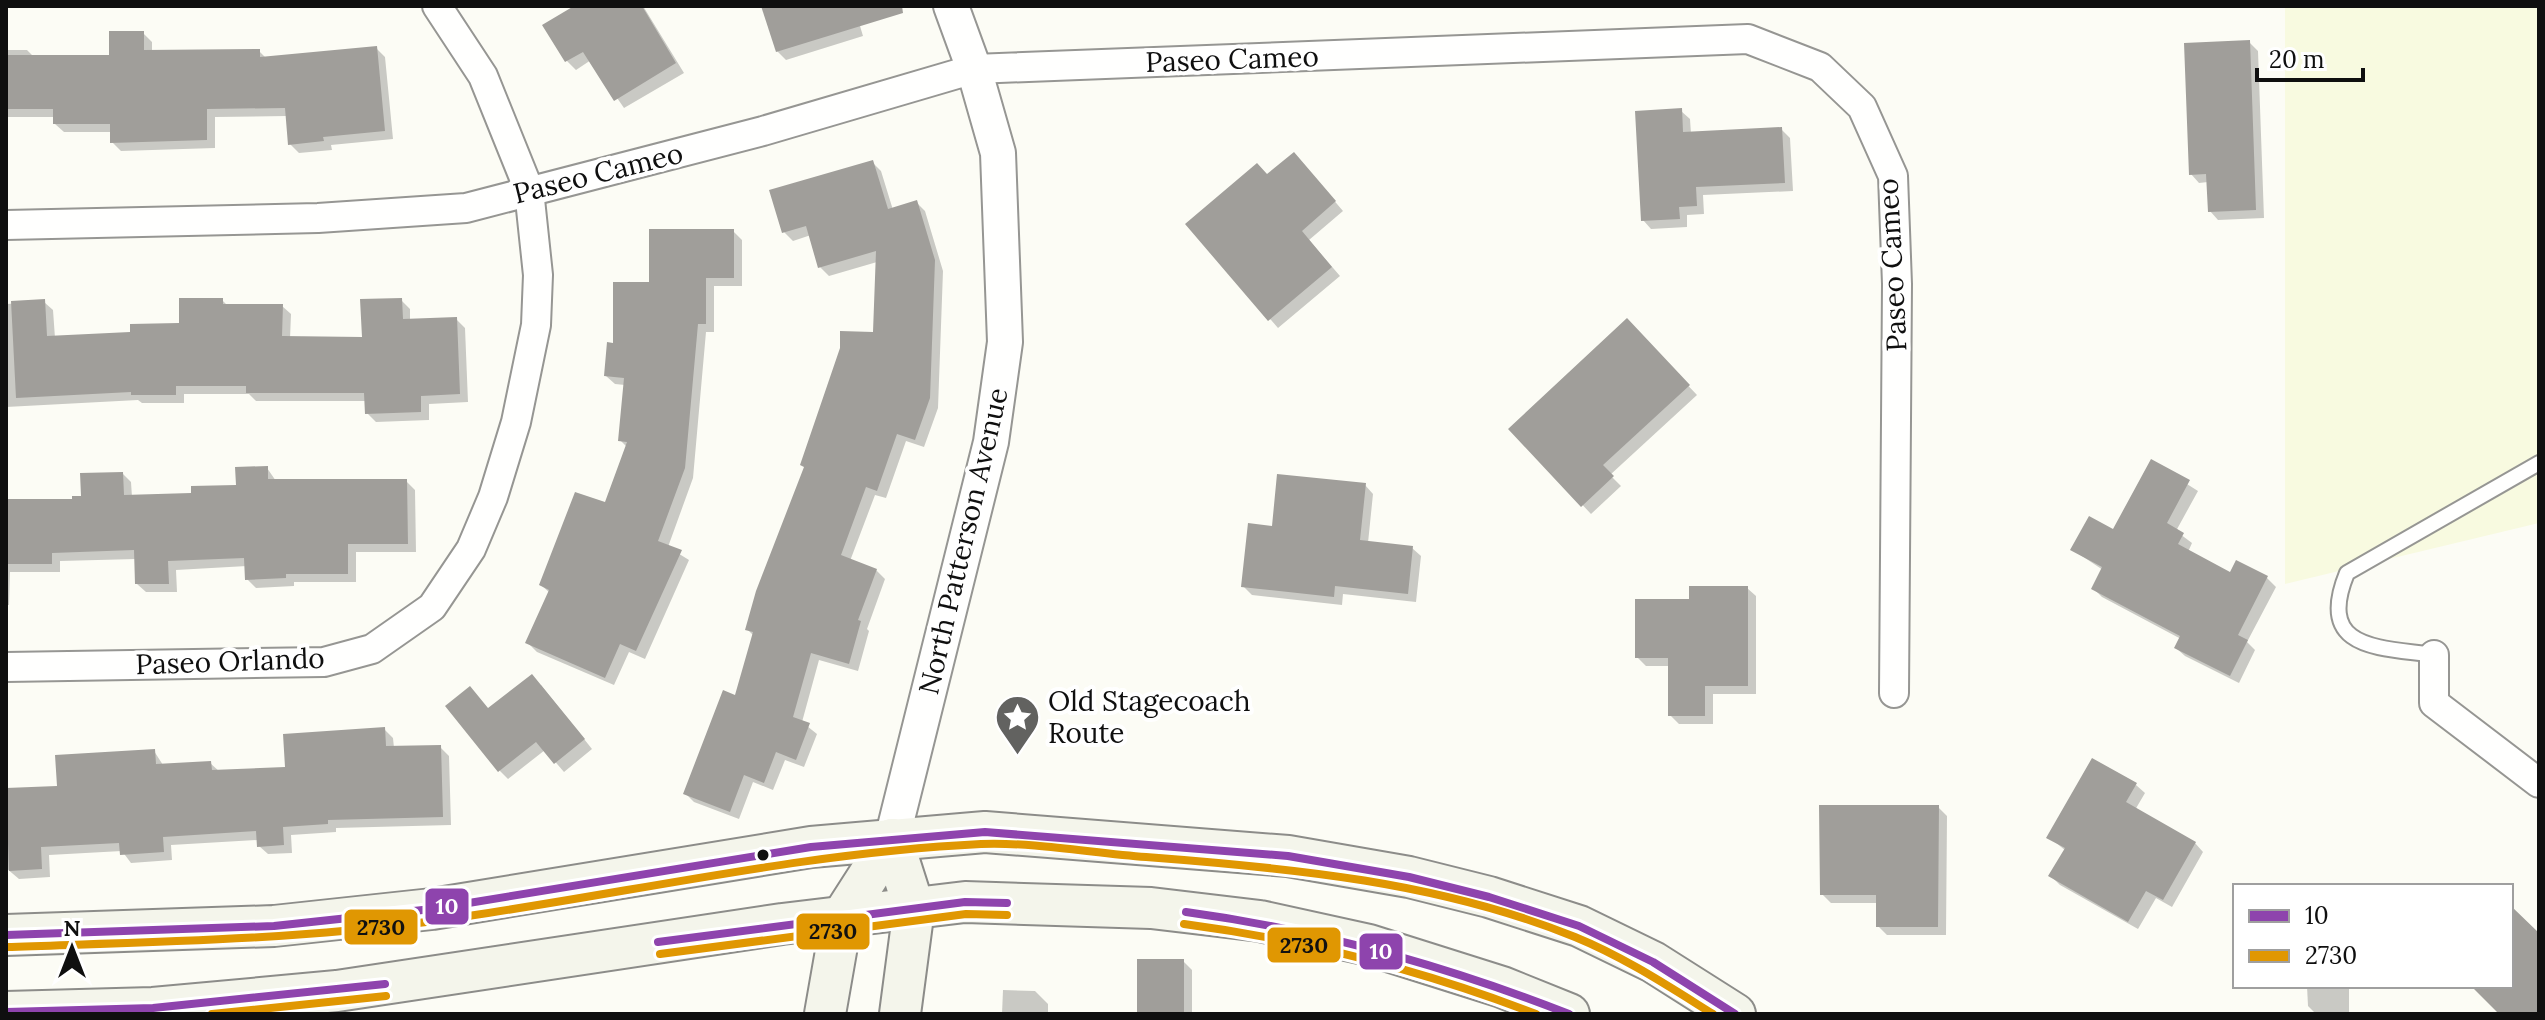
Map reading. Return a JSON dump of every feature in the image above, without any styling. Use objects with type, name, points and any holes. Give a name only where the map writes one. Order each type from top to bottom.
[{"type":"main road","points":[[6,935],[274,926],[417,911],[811,847],[985,832],[1169,844],[1288,856],[1409,877],[1489,897],[1579,926],[1653,962],[1735,1014]]},
{"type":"main road","points":[[892,839],[914,908],[900,1014]]},
{"type":"main road","name":"North Patterson Avenue","points":[[825,1014],[842,917],[892,839]]},
{"type":"main road","points":[[6,1012],[153,1008],[337,991],[842,917],[965,902],[1136,908],[1260,921],[1369,945],[1502,987],[1569,1014]]},
{"type":"street","name":"Paseo Orlando","points":[[6,667],[324,662],[372,649],[432,607],[471,549],[493,497],[516,422],[536,325],[538,275],[529,190],[483,76],[437,6]]},
{"type":"street","name":"North Patterson Avenue","points":[[892,839],[991,442],[1005,342],[998,153],[974,69],[951,6]]},
{"type":"street","name":"Paseo Cameo","points":[[6,225],[318,218],[466,208],[763,131],[974,69],[1748,39],[1820,67],[1862,107],[1893,176],[1897,284],[1894,693]]},
{"type":"street","points":[[2434,655],[2434,703],[2539,783]]},
{"type":"lane","points":[[2434,655],[2359,644],[2343,628],[2337,608],[2347,573],[2539,463]]},
{"type":"green space","points":[[2285,6],[2539,6],[2539,523],[2285,584]]},
{"type":"building","points":[[574,6],[642,6],[676,63],[614,101],[583,52],[565,62],[542,25]]},
{"type":"building","points":[[761,6],[902,6],[903,13],[776,52]]},
{"type":"building","points":[[109,31],[144,31],[144,50],[260,49],[260,57],[377,46],[385,131],[323,137],[324,141],[288,145],[285,108],[207,109],[207,140],[110,143],[110,124],[53,124],[53,109],[6,109],[6,55],[109,55]]},
{"type":"building","points":[[2250,40],[2256,210],[2208,212],[2206,174],[2189,175],[2184,43]]},
{"type":"building","points":[[1682,108],[1683,132],[1782,127],[1785,183],[1696,187],[1697,206],[1679,207],[1680,219],[1641,221],[1635,111]]},
{"type":"building","points":[[1294,152],[1336,201],[1302,231],[1332,267],[1268,321],[1185,224],[1257,163],[1267,174]]},
{"type":"building","points":[[873,160],[888,209],[917,200],[935,260],[930,398],[915,440],[897,434],[877,491],[866,487],[841,555],[877,569],[858,620],[861,621],[849,664],[811,653],[793,717],[810,723],[796,760],[776,752],[764,783],[744,775],[730,812],[683,794],[723,690],[735,695],[753,632],[745,630],[756,591],[804,467],[800,465],[840,348],[840,331],[873,332],[876,251],[818,268],[806,226],[782,233],[769,190]]},
{"type":"building","points":[[649,229],[734,229],[734,278],[706,278],[706,324],[698,324],[685,468],[658,541],[682,550],[636,651],[620,644],[605,678],[525,643],[549,590],[539,585],[575,492],[605,502],[627,442],[618,441],[624,378],[604,376],[607,342],[613,343],[613,282],[649,282]]},
{"type":"building","points":[[179,298],[223,298],[223,304],[283,304],[282,336],[362,337],[360,299],[402,298],[403,319],[457,317],[460,394],[421,396],[421,412],[365,414],[364,393],[246,393],[246,386],[176,386],[176,395],[131,395],[131,392],[16,398],[11,301],[45,299],[47,336],[130,332],[130,324],[179,323]]},
{"type":"building","points":[[1627,318],[1690,385],[1603,465],[1614,476],[1581,507],[1508,429]]},
{"type":"building","points":[[2151,459],[2190,480],[2167,523],[2184,533],[2178,544],[2230,572],[2236,560],[2268,576],[2238,635],[2248,640],[2230,676],[2174,648],[2180,636],[2091,589],[2102,567],[2070,550],[2089,516],[2113,529]]},
{"type":"building","points":[[268,466],[268,479],[407,479],[408,544],[348,544],[348,574],[286,574],[286,578],[245,580],[244,558],[168,561],[169,584],[135,584],[134,550],[52,553],[52,564],[6,564],[6,499],[72,499],[72,496],[81,496],[80,473],[123,472],[124,495],[191,493],[191,486],[236,485],[235,467]]},
{"type":"building","points":[[1277,474],[1366,483],[1360,540],[1413,546],[1408,594],[1335,586],[1334,597],[1241,587],[1248,523],[1272,526]]},
{"type":"building","points":[[1689,586],[1748,586],[1748,686],[1705,686],[1705,716],[1668,716],[1668,658],[1635,658],[1635,599],[1689,599]]},
{"type":"building","points":[[532,674],[585,739],[554,764],[536,742],[498,772],[445,706],[470,686],[488,708]]},
{"type":"building","points":[[385,727],[386,746],[441,745],[443,817],[328,820],[328,824],[283,827],[284,845],[257,847],[256,831],[163,837],[164,852],[120,855],[119,843],[41,847],[42,869],[9,871],[6,788],[57,786],[55,755],[155,749],[156,764],[211,761],[212,770],[285,767],[283,734]]},
{"type":"building","points":[[2092,758],[2137,783],[2126,802],[2196,842],[2163,900],[2146,891],[2128,922],[2048,876],[2065,848],[2046,838]]},
{"type":"building","points":[[1819,805],[1939,805],[1938,927],[1876,927],[1876,895],[1820,895]]},
{"type":"building","points":[[2513,908],[2539,933],[2539,1014],[2499,1014],[2473,988],[2513,988]]},
{"type":"building","points":[[1137,959],[1184,959],[1184,1014],[1137,1014]]},
{"type":"transit line","name":"10","points":[[6,935],[274,926],[432,909],[811,847],[985,832],[1288,856],[1409,877],[1489,897],[1579,926],[1653,962],[1735,1014]]},
{"type":"transit line","name":"2730","points":[[6,947],[220,939],[381,927],[502,911],[843,856],[981,844],[1022,845],[1255,866],[1418,890],[1524,918],[1575,937],[1646,972],[1713,1014]]},
{"type":"transit line","name":"10","points":[[658,942],[965,902],[1007,903]]},
{"type":"transit line","name":"10","points":[[1186,912],[1284,929],[1380,951],[1475,980],[1569,1014]]},
{"type":"transit line","name":"2730","points":[[660,954],[966,914],[1007,915]]},
{"type":"transit line","name":"2730","points":[[1184,924],[1363,958],[1536,1014]]},
{"type":"transit line","name":"10","points":[[6,1012],[153,1008],[385,984]]},
{"type":"transit line","name":"2730","points":[[212,1014],[386,996]]},
{"type":"place","name":"Old Stagecoach Route","points":[[1017,756]]}]
